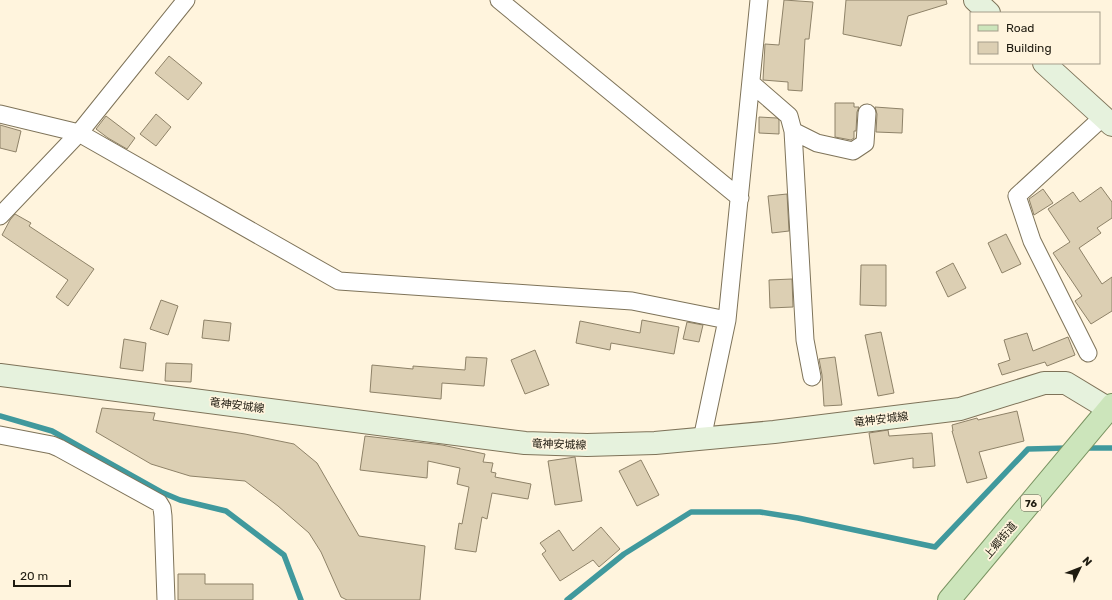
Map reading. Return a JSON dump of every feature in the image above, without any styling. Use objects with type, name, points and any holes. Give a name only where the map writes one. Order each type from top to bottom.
[{"type":"main road","name":"上郷街道","points":[[950,600],[1111,408]]},
{"type":"street","points":[[0,216],[79,133],[186,0]]},
{"type":"street","points":[[499,0],[740,198]]},
{"type":"street","points":[[702,439],[727,320],[759,0]]},
{"type":"street","points":[[975,0],[988,12]]},
{"type":"street","points":[[1045,64],[1108,121],[1017,196],[1032,241],[1088,353]]},
{"type":"street","points":[[751,83],[789,116],[793,131],[805,340],[812,377]]},
{"type":"street","points":[[793,131],[817,143],[853,151],[865,144],[866,113]]},
{"type":"street","points":[[0,114],[79,133],[339,281],[632,301],[727,320]]},
{"type":"street","name":"竜神安城線","points":[[0,374],[525,443],[587,445],[655,443],[702,439],[774,432],[960,409],[1044,382],[1066,384],[1111,408]]},
{"type":"street","points":[[0,435],[52,445],[159,503],[162,508],[163,516],[166,600]]},
{"type":"building","points":[[784,0],[813,2],[809,39],[805,39],[802,91],[788,90],[788,82],[763,80],[765,44],[779,45]]},
{"type":"building","points":[[846,0],[946,0],[947,4],[908,16],[901,46],[843,34]]},
{"type":"building","points":[[169,56],[202,83],[188,100],[155,73]]},
{"type":"building","points":[[835,103],[854,103],[854,107],[859,107],[857,112],[856,131],[854,131],[854,138],[851,140],[835,137]]},
{"type":"building","points":[[875,107],[903,109],[902,133],[876,132],[877,114]]},
{"type":"building","points":[[156,114],[171,127],[156,146],[140,134]]},
{"type":"building","points":[[106,116],[135,138],[127,149],[96,129]]},
{"type":"building","points":[[759,117],[777,118],[779,120],[779,134],[759,133]]},
{"type":"building","points":[[0,125],[21,131],[16,152],[0,148]]},
{"type":"building","points":[[1101,187],[1112,202],[1112,218],[1097,228],[1101,233],[1079,248],[1102,284],[1112,277],[1112,311],[1091,324],[1075,301],[1082,296],[1053,253],[1070,242],[1048,209],[1073,192],[1080,202]]},
{"type":"building","points":[[1043,189],[1053,203],[1034,215],[1029,199]]},
{"type":"building","points":[[787,194],[789,231],[772,233],[768,196]]},
{"type":"building","points":[[15,214],[31,223],[29,226],[94,269],[68,306],[56,297],[68,280],[2,235]]},
{"type":"building","points":[[1006,234],[1021,264],[1002,273],[988,243]]},
{"type":"building","points":[[953,263],[966,288],[948,297],[936,272]]},
{"type":"building","points":[[861,265],[886,265],[886,306],[860,305]]},
{"type":"building","points":[[792,279],[793,307],[770,308],[769,280]]},
{"type":"building","points":[[161,300],[178,306],[168,335],[150,329]]},
{"type":"building","points":[[204,320],[231,323],[229,341],[202,338]]},
{"type":"building","points":[[642,320],[679,327],[674,354],[611,343],[610,350],[576,343],[580,321],[640,333]]},
{"type":"building","points":[[687,322],[703,325],[699,342],[683,339]]},
{"type":"building","points":[[881,332],[894,393],[878,396],[865,335]]},
{"type":"building","points":[[1027,333],[1033,351],[1068,337],[1075,355],[1047,366],[1045,362],[1002,375],[998,364],[1010,360],[1004,340]]},
{"type":"building","points":[[124,339],[146,343],[143,371],[120,368]]},
{"type":"building","points":[[535,350],[549,385],[525,394],[511,360]]},
{"type":"building","points":[[466,357],[487,358],[484,386],[442,383],[441,399],[370,392],[372,365],[413,369],[413,366],[465,370]]},
{"type":"building","points":[[835,357],[842,405],[824,406],[822,375],[819,359]]},
{"type":"building","points":[[166,363],[192,364],[191,382],[165,381]]},
{"type":"building","points":[[102,408],[155,413],[153,420],[245,434],[294,444],[317,463],[359,536],[425,546],[420,600],[347,600],[341,597],[321,552],[309,533],[278,506],[245,481],[190,476],[151,464],[96,432]]},
{"type":"building","points":[[1017,411],[1024,441],[979,452],[987,478],[967,483],[952,431],[952,425],[977,418],[978,420]]},
{"type":"building","points":[[888,430],[889,436],[932,433],[935,466],[913,468],[913,458],[874,464],[869,433]]},
{"type":"building","points":[[365,436],[442,445],[485,454],[483,462],[493,463],[491,472],[496,473],[495,477],[531,484],[528,499],[492,493],[487,519],[482,517],[476,552],[455,549],[459,523],[462,524],[469,487],[457,484],[460,468],[428,461],[427,478],[360,470]]},
{"type":"building","points":[[575,457],[582,501],[555,505],[548,461]]},
{"type":"building","points":[[641,460],[659,495],[637,506],[619,471]]},
{"type":"building","points":[[601,527],[620,549],[599,567],[593,560],[560,581],[542,554],[546,551],[540,543],[559,530],[573,551]]},
{"type":"building","points":[[178,574],[205,574],[205,584],[253,584],[253,600],[178,600]]},
{"type":"waterway","points":[[0,416],[52,431],[161,492],[180,500],[226,511],[284,555],[301,600]]},
{"type":"waterway","points":[[567,600],[624,554],[691,512],[760,512],[798,518],[935,547],[1028,449],[1068,448]]},
{"type":"waterway","points":[[1084,448],[1112,448]]}]
